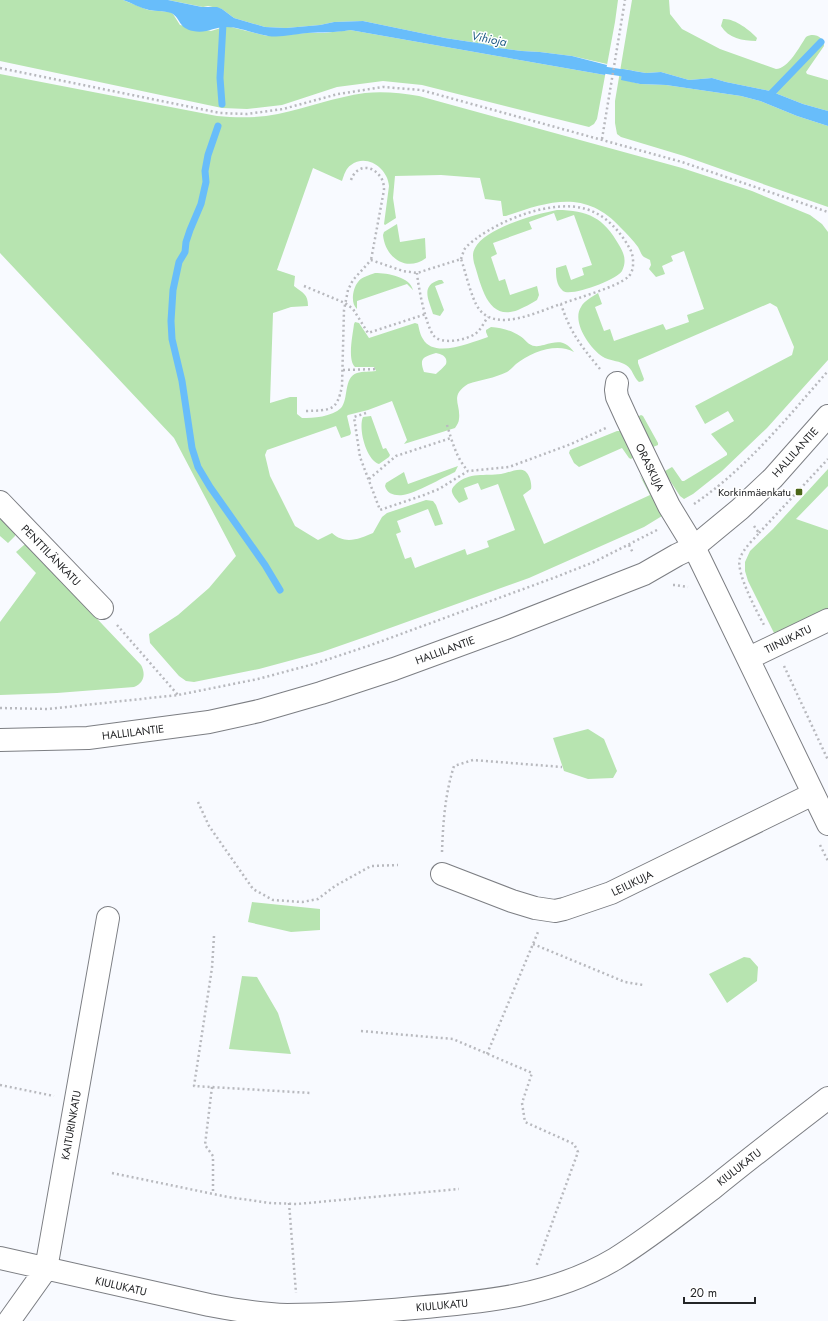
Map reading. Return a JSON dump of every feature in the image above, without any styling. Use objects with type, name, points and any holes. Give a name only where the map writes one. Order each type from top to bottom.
[{"type":"street","name":"ORASKUJA","points":[[616,387],[617,397],[627,419],[675,517],[694,547]]},
{"type":"street","name":"HALLILANTIE","points":[[0,740],[88,738],[209,722],[259,711],[321,693],[394,669],[506,628],[644,574],[694,547],[740,509],[773,478],[828,416]]},
{"type":"street","name":"PENTTILÄNKATU","points":[[0,502],[102,608]]},
{"type":"street","points":[[694,547],[828,824]]},
{"type":"street","name":"TIINUKATU","points":[[749,658],[828,620]]},
{"type":"street","name":"LEILIKUJA","points":[[442,874],[512,901],[535,908],[547,910],[564,909],[611,893],[813,794]]},
{"type":"street","name":"KAITURINKATU","points":[[9,1321],[46,1269],[108,918]]},
{"type":"street","name":"KIULUKATU","points":[[0,1258],[240,1311],[298,1314],[358,1312],[484,1301],[535,1292],[569,1281],[614,1259],[677,1216],[828,1098]]},
{"type":"path","points":[[602,139],[625,0]]},
{"type":"path","points":[[0,68],[220,113],[247,114],[283,109],[338,94],[383,87],[420,90],[682,162],[828,212]]},
{"type":"path","points":[[306,411],[330,409],[336,405],[340,398],[343,370],[345,303],[348,290],[353,280],[371,260],[384,190],[383,182],[380,175],[370,169],[356,170],[351,180]]},
{"type":"path","points":[[572,206],[586,209],[614,227],[632,252],[633,262],[629,277],[612,286],[520,318],[504,320],[488,317],[480,310],[462,259],[464,250],[472,242],[486,231],[508,220],[536,211],[555,207],[572,206]]},
{"type":"path","points":[[371,260],[403,271],[417,273],[462,259]]},
{"type":"path","points":[[417,273],[421,299],[430,329],[434,336],[439,340],[449,341],[475,334],[480,330],[483,322],[488,317]]},
{"type":"path","points":[[304,286],[345,303],[353,310],[368,333],[426,314]]},
{"type":"path","points":[[561,304],[573,335],[616,387]]},
{"type":"path","points":[[343,370],[378,369]]},
{"type":"path","points":[[0,708],[48,709],[178,695],[265,677],[314,664],[371,645],[594,562],[664,526],[703,498],[731,475],[828,372]]},
{"type":"path","points":[[366,413],[354,417],[360,457],[380,510],[439,489],[468,471],[509,467],[571,444],[627,419]]},
{"type":"path","points":[[447,425],[457,457],[468,471]]},
{"type":"path","points":[[369,479],[396,456],[451,438]]},
{"type":"path","points":[[828,459],[759,532],[742,554],[739,569],[828,760]]},
{"type":"path","points":[[718,485],[759,532]]},
{"type":"path","points":[[102,608],[178,695]]},
{"type":"path","points":[[442,874],[443,821],[454,766],[473,760],[562,767]]},
{"type":"path","points":[[198,802],[209,826],[253,889],[272,900],[302,902],[318,899],[335,886],[371,866],[398,865]]},
{"type":"path","points":[[487,1054],[547,910]]},
{"type":"path","points":[[214,936],[212,968],[194,1086],[311,1093]]},
{"type":"path","points":[[533,944],[626,982],[643,985]]},
{"type":"path","points":[[361,1031],[453,1039],[532,1073],[522,1103],[522,1114],[525,1122],[574,1144],[578,1152],[536,1264],[535,1292]]},
{"type":"path","points":[[0,1085],[76,1100]]},
{"type":"path","points":[[212,1086],[205,1145],[213,1156],[213,1194]]},
{"type":"path","points":[[112,1173],[213,1194],[270,1203],[289,1204],[459,1189]]},
{"type":"path","points":[[289,1204],[298,1314]]},
{"type":"green space","points":[[0,0],[123,0],[148,10],[170,12],[180,25],[211,31],[224,27],[231,27],[267,36],[273,36],[350,30],[605,75],[607,64],[572,56],[499,48],[363,21],[334,22],[320,25],[286,28],[265,27],[234,18],[222,9],[168,0],[618,0],[615,22],[597,119],[594,124],[589,127],[422,85],[383,81],[337,87],[282,105],[247,109],[222,108],[0,61]]},
{"type":"green space","points":[[632,0],[669,0],[670,14],[682,29],[720,49],[776,69],[785,65],[789,61],[806,37],[815,35],[822,40],[824,46],[806,72],[807,74],[828,80],[828,111],[803,104],[770,91],[712,78],[689,80],[661,72],[646,73],[623,69],[621,79],[640,84],[666,85],[741,96],[760,101],[797,116],[828,126],[828,207],[684,156],[621,137],[617,134],[615,123],[615,101]]},
{"type":"green space","points":[[723,19],[732,20],[742,25],[757,38],[756,41],[732,36],[721,26]]},
{"type":"green space","points":[[0,74],[217,116],[233,117],[255,117],[278,114],[343,97],[372,92],[406,94],[419,96],[682,168],[752,191],[810,215],[822,224],[828,232],[828,360],[767,428],[722,471],[693,494],[684,499],[680,496],[665,471],[672,467],[682,481],[684,481],[727,455],[727,453],[711,434],[734,421],[728,411],[705,424],[695,406],[792,355],[794,347],[777,307],[770,303],[638,360],[644,379],[643,381],[639,382],[628,367],[624,364],[605,358],[589,343],[584,336],[579,320],[581,307],[588,299],[598,293],[602,304],[595,307],[604,331],[610,329],[614,341],[663,324],[666,330],[689,322],[687,315],[704,309],[684,251],[671,256],[673,261],[662,266],[665,274],[656,277],[649,269],[651,265],[650,260],[641,254],[632,239],[608,216],[594,208],[581,203],[552,203],[503,216],[501,201],[485,199],[480,178],[441,175],[395,176],[393,198],[396,218],[385,225],[389,186],[385,174],[376,165],[364,161],[357,162],[348,168],[342,181],[313,168],[277,270],[295,276],[294,286],[306,296],[308,306],[291,307],[273,313],[270,403],[290,397],[297,397],[297,414],[302,418],[328,415],[341,408],[350,379],[359,372],[376,371],[374,367],[355,367],[353,363],[351,358],[351,346],[355,322],[359,323],[369,338],[415,323],[418,324],[420,334],[428,345],[436,348],[454,347],[488,337],[486,330],[491,327],[513,332],[533,346],[561,342],[571,348],[574,352],[567,349],[552,348],[536,352],[516,364],[507,372],[468,384],[462,388],[457,396],[459,419],[455,428],[404,444],[407,440],[392,401],[368,410],[348,415],[350,435],[341,438],[336,426],[267,450],[265,455],[270,476],[295,526],[318,540],[332,533],[342,539],[352,540],[373,533],[382,517],[387,513],[426,500],[433,501],[443,524],[435,526],[428,509],[397,521],[401,532],[396,534],[405,559],[411,557],[415,568],[465,549],[467,555],[489,547],[487,541],[515,530],[498,484],[481,490],[478,483],[464,488],[468,499],[459,503],[452,491],[456,484],[461,480],[472,476],[501,474],[520,470],[525,471],[530,480],[531,489],[523,495],[544,544],[650,495],[639,474],[643,480],[646,481],[662,516],[644,527],[529,578],[322,652],[259,669],[194,682],[186,681],[179,676],[150,643],[149,634],[178,615],[209,588],[236,556],[174,438],[0,253]],"holes":[[[436,353],[442,355],[446,359],[446,364],[436,374],[424,372],[422,364],[423,359]]]},
{"type":"green space","points":[[557,210],[568,210],[586,214],[601,222],[613,236],[622,251],[625,260],[622,271],[612,279],[594,287],[575,292],[563,291],[556,277],[556,268],[566,265],[571,280],[584,275],[582,268],[592,265],[574,215],[557,221],[554,213],[529,222],[532,229],[493,243],[497,254],[491,257],[499,281],[505,279],[510,295],[537,286],[539,295],[537,300],[518,310],[507,312],[499,311],[492,306],[487,299],[479,281],[473,254],[475,248],[489,234],[500,228],[524,219]]},
{"type":"green space","points":[[397,224],[400,242],[425,238],[426,258],[411,264],[404,263],[392,256],[385,243],[383,235],[384,232]]},
{"type":"green space","points":[[375,273],[392,275],[403,279],[408,282],[413,290],[407,284],[357,301],[357,309],[353,299],[356,285],[359,280]]},
{"type":"green space","points":[[439,280],[442,280],[444,283],[435,286],[444,310],[440,316],[433,314],[427,294],[429,286]]},
{"type":"green space","points":[[641,415],[643,416],[658,445],[653,447],[651,446],[637,417]]},
{"type":"green space","points":[[371,416],[383,449],[386,448],[390,455],[379,464],[370,457],[362,436],[363,417]]},
{"type":"green space","points":[[617,431],[621,431],[634,457],[631,459],[629,458],[622,448],[579,467],[574,463],[569,453],[570,450]]},
{"type":"green space","points":[[458,466],[455,472],[408,494],[394,495],[386,489],[385,486],[386,483],[404,472],[408,484]]},
{"type":"green space","points":[[828,469],[828,486],[796,519],[828,530],[828,610],[775,635],[748,581],[745,571],[745,562],[750,551],[773,529]]},
{"type":"green space","points":[[0,516],[15,533],[15,536],[8,543],[0,536]]},
{"type":"green space","points":[[24,545],[27,545],[141,665],[144,675],[140,683],[134,687],[57,693],[0,695],[0,622],[36,573],[16,552]]},
{"type":"green space","points":[[588,729],[604,739],[617,771],[613,778],[588,779],[564,771],[553,738]]},
{"type":"green space","points":[[252,902],[320,909],[320,930],[291,932],[248,922]]},
{"type":"green space","points":[[744,957],[750,958],[758,967],[757,981],[727,1003],[709,974]]},
{"type":"green space","points":[[242,976],[257,977],[278,1013],[291,1054],[229,1049]]},
{"type":"water","points":[[123,0],[168,0],[202,7],[217,7],[234,18],[265,27],[286,28],[320,25],[334,22],[363,21],[499,48],[572,56],[607,65],[605,75],[350,30],[278,37],[231,27],[222,27],[198,32],[185,28],[176,16],[171,13],[149,10]]},
{"type":"water","points":[[622,69],[646,73],[661,72],[689,80],[712,78],[770,91],[803,104],[828,111],[828,126],[797,116],[760,101],[741,96],[666,85],[640,84],[621,80]]},
{"type":"waterway","points":[[222,104],[220,78],[223,24]]},
{"type":"waterway","points":[[767,98],[821,42]]},
{"type":"waterway","name":"Vihioja","points":[[597,69],[630,74]]},
{"type":"waterway","points":[[218,126],[208,155],[205,171],[206,182],[201,204],[190,230],[186,242],[185,252],[179,262],[173,290],[171,321],[172,339],[182,381],[192,448],[198,467],[210,487],[265,565],[280,590]]},
{"type":"place","name":"Korkinmäenkatu","points":[[799,492]]}]
